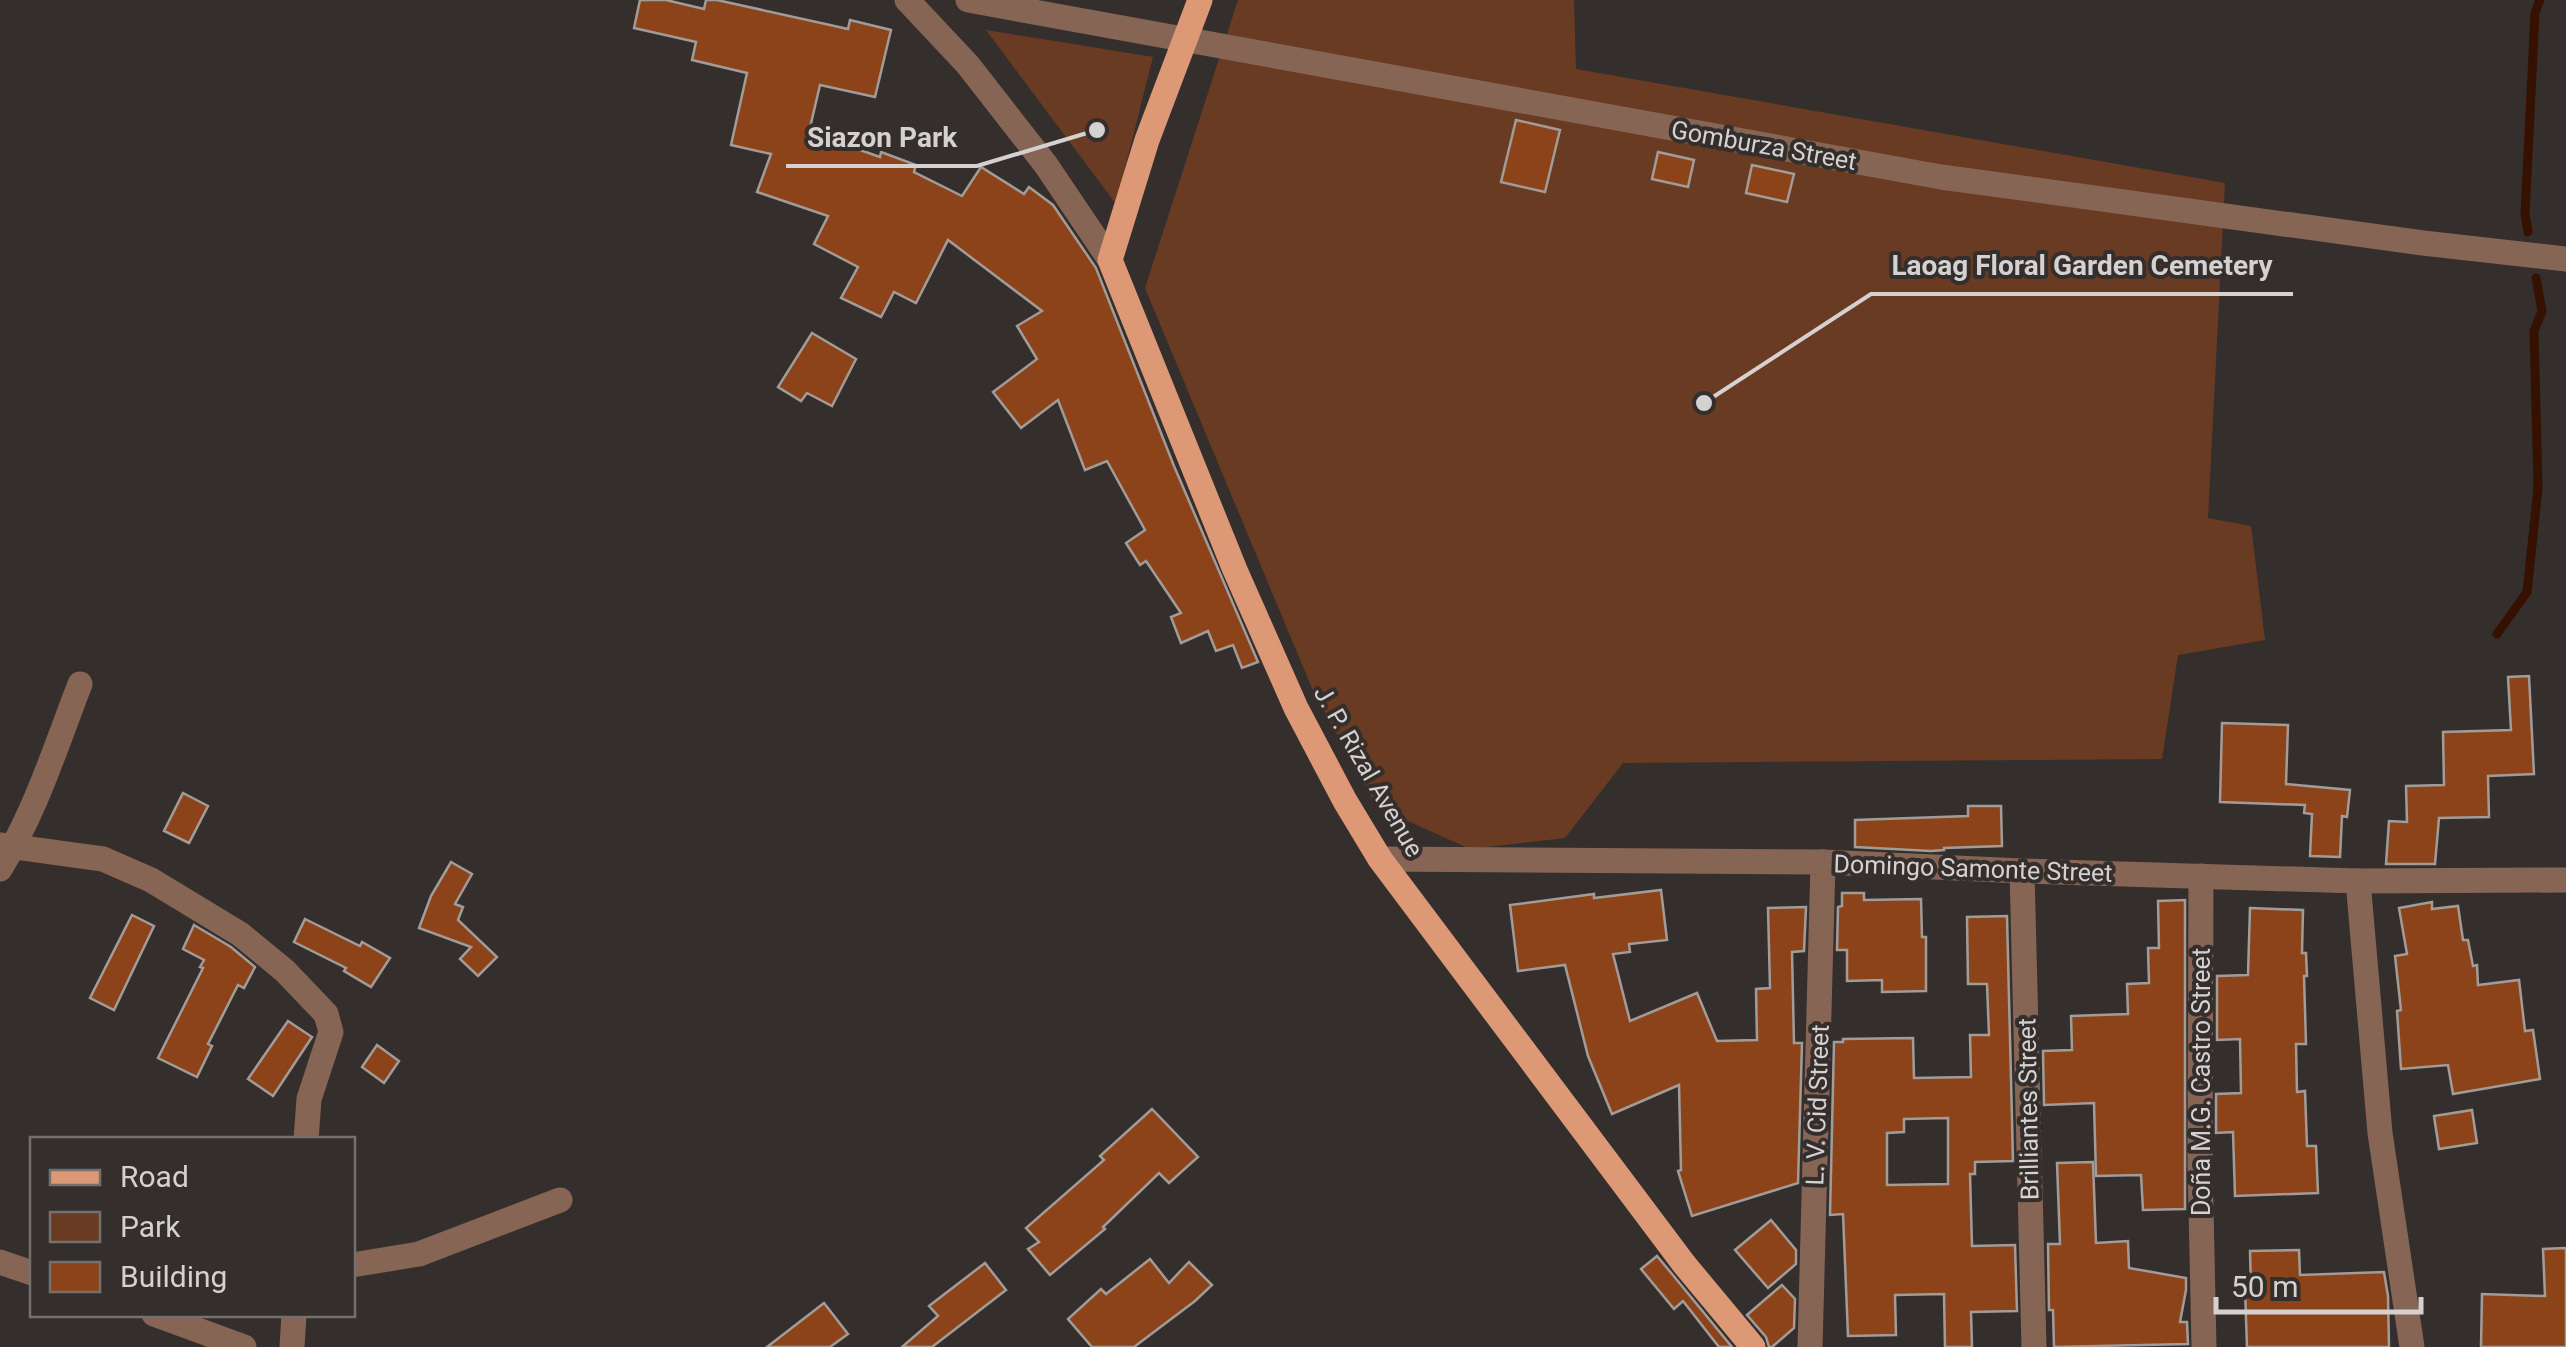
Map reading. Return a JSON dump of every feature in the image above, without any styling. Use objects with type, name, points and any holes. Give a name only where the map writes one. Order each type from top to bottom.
[{"type":"main road","points":[[1110,260],[1148,140],[1200,0]]},
{"type":"main road","name":"J. P. Rizal Avenue","points":[[1110,260],[1235,570],[1296,708],[1345,801],[1380,858],[1684,1264],[1753,1347]]},
{"type":"street","points":[[907,0],[968,66],[1046,165],[1110,260]]},
{"type":"street","name":"Gomburza Street","points":[[968,0],[1942,177],[2566,259]]},
{"type":"street","points":[[80,684],[4,854],[103,859],[151,880],[240,934],[285,970],[326,1014],[332,1032],[309,1099],[306,1137]]},
{"type":"street","name":"Domingo Samonte Street","points":[[1380,858],[1823,862],[2358,881],[2566,880]]},
{"type":"street","name":"L. V. Cid Street","points":[[1810,1347],[1823,862]]},
{"type":"street","name":"Brilliantes Street","points":[[2022,871],[2034,1347]]},
{"type":"street","name":"Doña M.G. Castro Street","points":[[2202,876],[2200,1161],[2204,1347]]},
{"type":"street","points":[[2358,881],[2380,1132],[2412,1347]]},
{"type":"street","points":[[355,1264],[418,1254],[560,1200]]},
{"type":"street","points":[[0,1262],[30,1272]]},
{"type":"street","points":[[162,1317],[244,1347]]},
{"type":"street","points":[[292,1347],[294,1317]]},
{"type":"green space","points":[[1238,0],[1574,0],[1576,69],[2225,183],[2208,518],[2251,526],[2265,640],[2178,655],[2162,759],[1623,763],[1565,838],[1470,849],[1377,807],[1314,693],[1145,288]]},
{"type":"green space","points":[[986,30],[1153,57],[1116,204]]},
{"type":"building","points":[[640,0],[666,0],[704,9],[706,0],[717,0],[848,29],[850,20],[891,30],[875,97],[820,85],[809,132],[916,165],[914,172],[962,196],[981,167],[1024,194],[1029,187],[1053,205],[1096,268],[1174,466],[1258,662],[1242,668],[1233,645],[1216,651],[1208,631],[1181,643],[1171,617],[1181,613],[1146,561],[1140,565],[1126,543],[1145,530],[1107,461],[1085,470],[1058,400],[1021,428],[993,392],[1037,359],[1017,326],[1042,311],[948,240],[916,303],[894,292],[881,317],[841,298],[858,267],[814,244],[828,216],[757,192],[771,154],[731,145],[747,73],[692,60],[696,42],[634,28]]},
{"type":"building","points":[[1516,120],[1560,130],[1545,192],[1501,182]]},
{"type":"building","points":[[1658,152],[1694,160],[1688,187],[1652,179]]},
{"type":"building","points":[[1752,165],[1794,174],[1787,202],[1746,193]]},
{"type":"building","points":[[812,333],[856,359],[832,406],[807,393],[801,401],[778,387]]},
{"type":"building","points":[[2529,676],[2534,774],[2488,776],[2489,817],[2439,818],[2435,864],[2386,864],[2389,821],[2407,822],[2406,786],[2444,785],[2443,732],[2511,730],[2508,677]]},
{"type":"building","points":[[2222,723],[2288,725],[2286,784],[2350,790],[2347,817],[2342,816],[2340,857],[2310,856],[2312,814],[2304,813],[2305,805],[2220,802]]},
{"type":"building","points":[[183,793],[208,806],[189,843],[164,831]]},
{"type":"building","points":[[1968,806],[2001,806],[2002,846],[1931,851],[1855,847],[1855,820],[1968,816]]},
{"type":"building","points":[[451,862],[472,874],[455,904],[463,907],[458,920],[497,957],[478,976],[460,959],[471,947],[419,928],[431,896]]},
{"type":"building","points":[[1661,890],[1667,940],[1629,944],[1630,952],[1613,954],[1630,1021],[1697,993],[1717,1041],[1757,1040],[1756,989],[1770,988],[1768,908],[1806,907],[1804,951],[1792,952],[1794,1043],[1802,1043],[1798,1183],[1692,1216],[1678,1171],[1679,1085],[1612,1114],[1588,1056],[1565,965],[1518,971],[1510,905]]},
{"type":"building","points":[[1842,893],[1864,893],[1864,900],[1921,899],[1926,991],[1882,992],[1882,980],[1847,981],[1847,950],[1837,950]]},
{"type":"building","points":[[2185,900],[2185,1209],[2143,1210],[2141,1175],[2096,1176],[2094,1103],[2044,1105],[2043,1051],[2072,1050],[2071,1016],[2128,1014],[2127,984],[2149,983],[2148,948],[2159,948],[2158,901]]},
{"type":"building","points":[[2432,902],[2432,909],[2458,906],[2463,940],[2468,940],[2473,966],[2477,965],[2478,985],[2519,980],[2525,1031],[2533,1030],[2540,1079],[2453,1094],[2448,1065],[2401,1069],[2397,1011],[2401,1010],[2395,956],[2407,954],[2399,908]]},
{"type":"building","points":[[2250,908],[2303,910],[2306,1044],[2296,1044],[2297,1092],[2305,1091],[2307,1146],[2316,1146],[2318,1193],[2235,1196],[2233,1132],[2216,1133],[2216,1094],[2241,1093],[2240,1039],[2217,1040],[2217,976],[2248,975]]},
{"type":"building","points":[[132,915],[154,926],[114,1010],[90,998]]},
{"type":"building","points":[[2007,916],[2013,1161],[1975,1162],[1975,1174],[1970,1174],[1972,1246],[2015,1245],[2017,1311],[1971,1312],[1972,1347],[1945,1347],[1944,1294],[1895,1295],[1896,1335],[1848,1336],[1843,1214],[1830,1215],[1834,1042],[1913,1038],[1914,1078],[1971,1077],[1970,1035],[1989,1035],[1987,984],[1968,984],[1967,917]],"holes":[[[1948,1118],[1948,1184],[1887,1185],[1887,1133],[1904,1132],[1904,1119]]]},
{"type":"building","points":[[305,919],[390,958],[371,987],[344,971],[346,968],[294,942]]},
{"type":"building","points":[[194,925],[255,967],[244,988],[238,985],[208,1044],[212,1046],[197,1077],[158,1058],[203,968],[200,967],[204,960],[183,949]]},
{"type":"building","points":[[288,1021],[312,1037],[273,1096],[248,1079]]},
{"type":"building","points":[[377,1045],[399,1061],[384,1083],[362,1067]]},
{"type":"building","points":[[1152,1109],[1198,1157],[1169,1183],[1159,1173],[1105,1229],[1050,1275],[1028,1249],[1039,1242],[1026,1228],[1104,1160],[1100,1156]]},
{"type":"building","points":[[2472,1110],[2477,1143],[2439,1149],[2434,1116]]},
{"type":"building","points":[[2093,1162],[2096,1243],[2128,1241],[2129,1268],[2186,1278],[2180,1322],[2187,1322],[2188,1344],[2054,1347],[2048,1244],[2060,1244],[2057,1163]]},
{"type":"building","points":[[1771,1220],[1796,1250],[1796,1264],[1768,1288],[1735,1250]]},
{"type":"building","points":[[2566,1248],[2566,1347],[2481,1347],[2482,1294],[2545,1296],[2543,1249]]},
{"type":"building","points":[[2299,1250],[2300,1275],[2384,1272],[2389,1347],[2247,1347],[2245,1289],[2251,1289],[2250,1251]]},
{"type":"building","points":[[1657,1256],[1732,1347],[1719,1347],[1683,1301],[1674,1309],[1641,1269]]},
{"type":"building","points":[[1150,1259],[1169,1283],[1189,1262],[1212,1285],[1134,1347],[1092,1347],[1068,1319],[1101,1289],[1106,1294]]},
{"type":"building","points":[[985,1263],[1006,1290],[932,1347],[902,1347],[938,1316],[929,1306]]},
{"type":"building","points":[[1782,1285],[1795,1299],[1794,1328],[1769,1347],[1766,1337],[1747,1315]]},
{"type":"building","points":[[824,1303],[848,1334],[830,1347],[767,1347]]},
{"type":"waterway","points":[[2528,232],[2525,214],[2535,13],[2540,0]]},
{"type":"waterway","points":[[2497,634],[2527,592],[2538,488],[2534,331],[2542,311],[2536,278]]},
{"type":"place","name":"Siazon Park","points":[[1097,130]]},
{"type":"place","name":"Laoag Floral Garden Cemetery","points":[[1704,403]]}]
